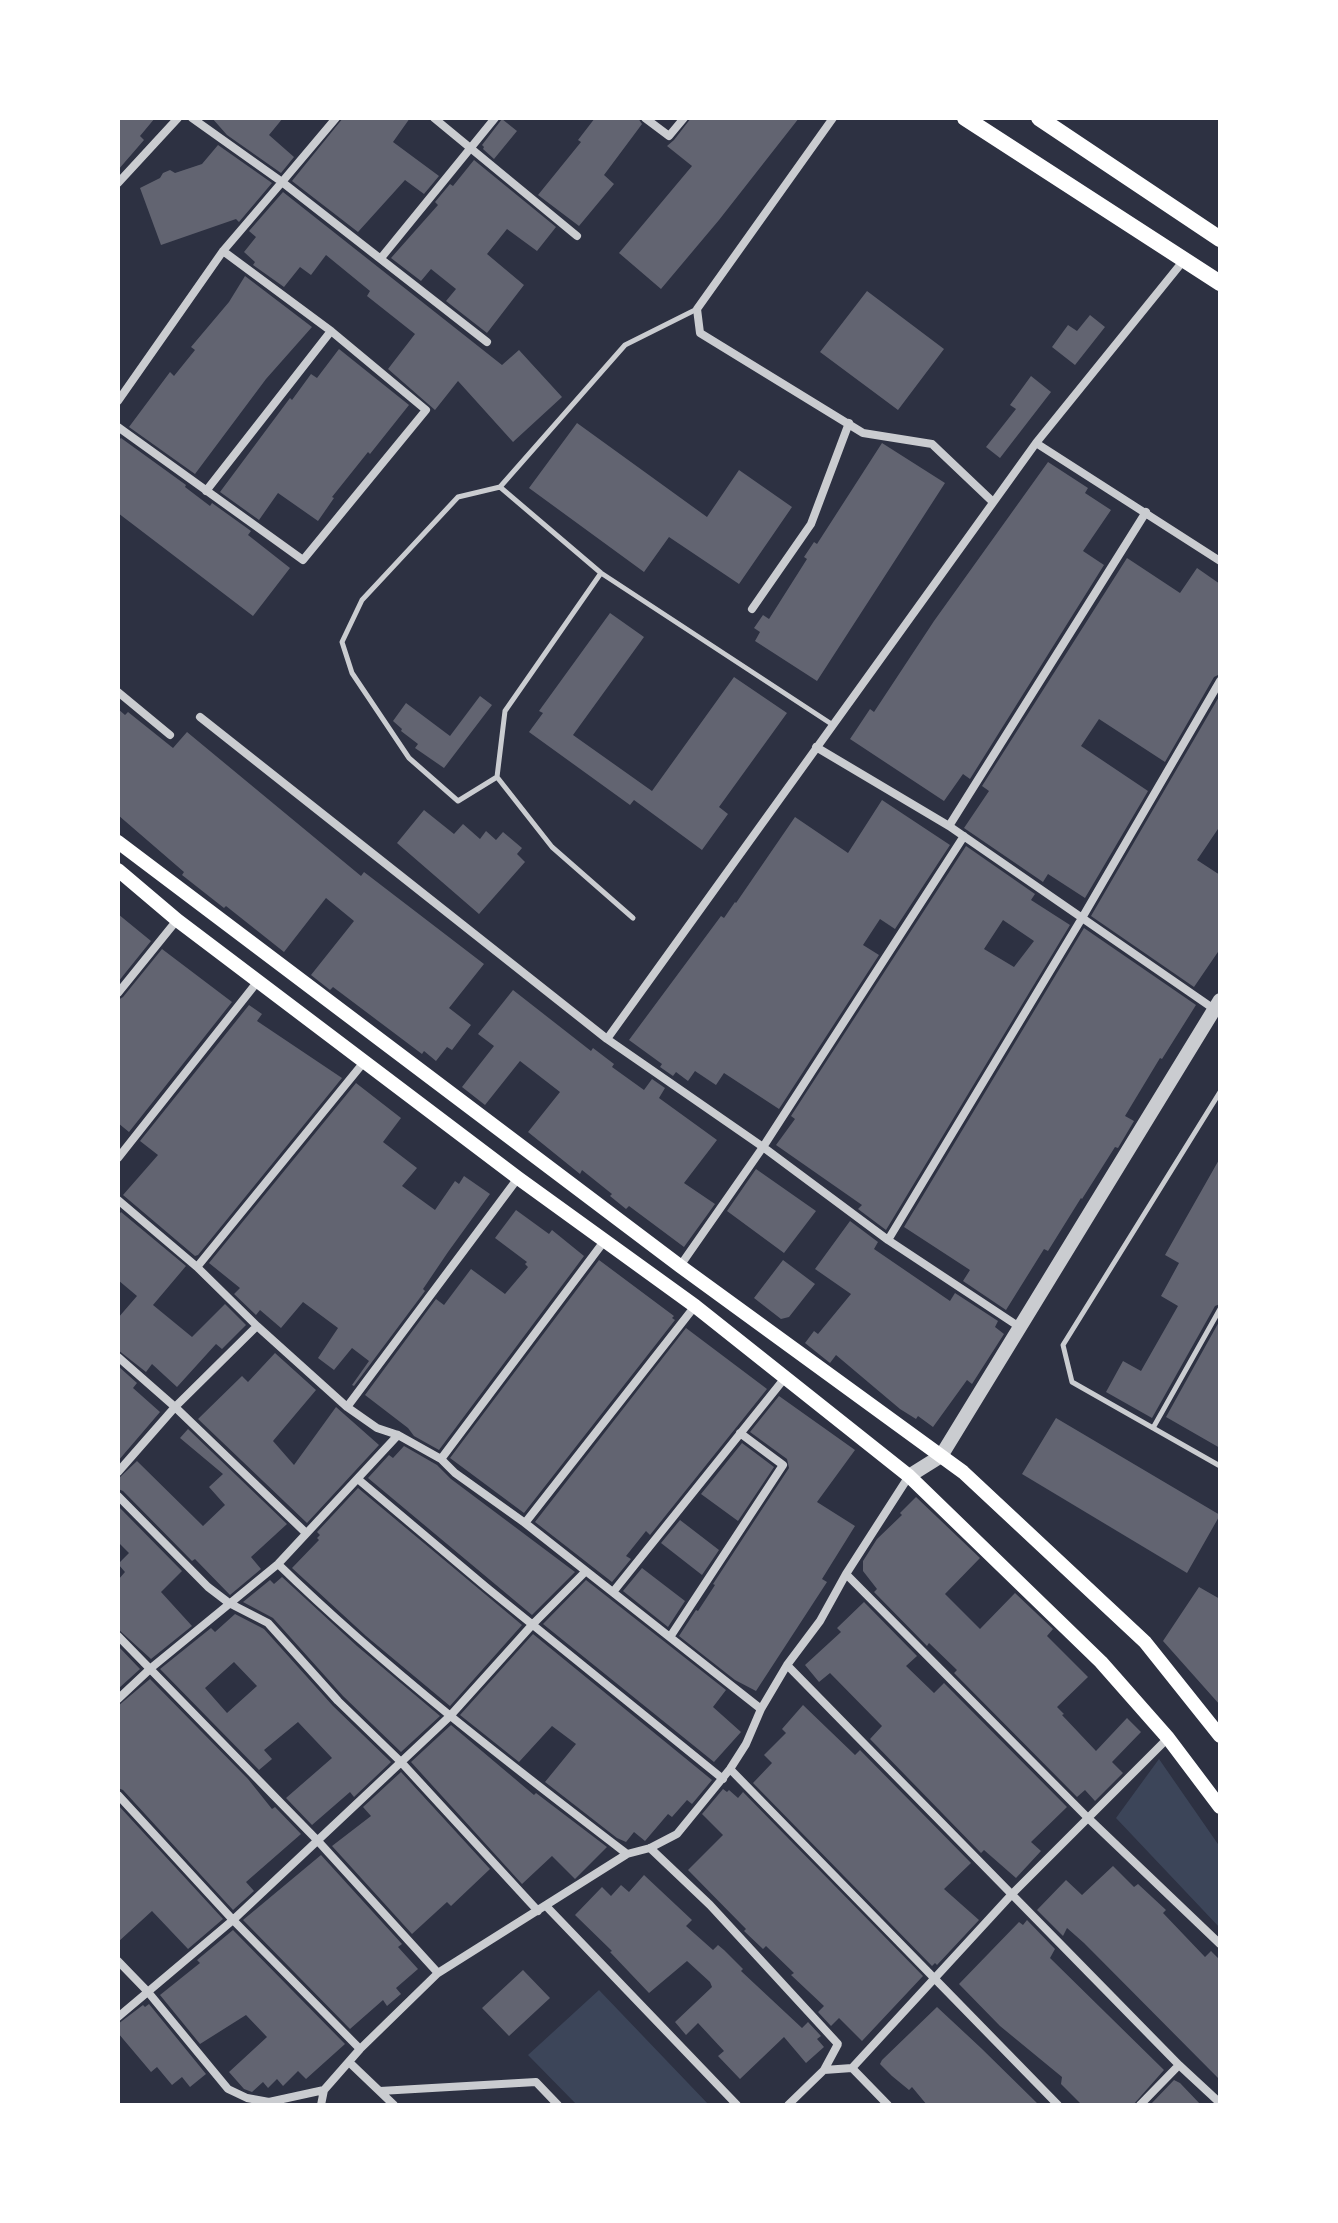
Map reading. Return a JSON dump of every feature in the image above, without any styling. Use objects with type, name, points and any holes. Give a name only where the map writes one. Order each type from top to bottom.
[{"type":"main road","points":[[965,118],[1220,283]]},
{"type":"main road","points":[[1039,118],[1220,239]]},
{"type":"main road","points":[[118,842],[680,1266],[963,1472],[1145,1642],[1220,1736]]},
{"type":"main road","points":[[118,870],[177,920],[364,1062],[695,1306],[909,1476],[1101,1662],[1168,1738],[1220,1807]]},
{"type":"street","points":[[118,183],[178,118]]},
{"type":"street","points":[[192,118],[282,182],[487,342]]},
{"type":"street","points":[[118,401],[223,251],[336,118]]},
{"type":"street","points":[[434,118],[577,236]]},
{"type":"street","points":[[381,258],[495,118]]},
{"type":"street","points":[[645,118],[669,136],[684,118]]},
{"type":"street","points":[[833,118],[697,309],[700,333],[863,433],[932,444],[993,502]]},
{"type":"street","points":[[118,427],[303,560],[426,410],[331,331],[223,251]]},
{"type":"street","points":[[607,1039],[1036,443],[1184,260]]},
{"type":"street","points":[[206,491],[331,331]]},
{"type":"street","points":[[752,609],[811,524],[849,423]]},
{"type":"street","points":[[1036,443],[1220,561]]},
{"type":"street","points":[[949,826],[1146,512]]},
{"type":"street","points":[[888,1240],[1220,681]]},
{"type":"street","points":[[118,692],[170,735]]},
{"type":"street","points":[[200,717],[607,1039],[763,1147],[888,1240],[1021,1328]]},
{"type":"street","points":[[321,2105],[324,2090],[360,2049],[438,1973],[627,1854],[650,1848],[677,1834],[723,1779],[746,1744],[761,1709],[787,1665],[820,1621],[846,1574],[909,1476],[941,1456],[1217,1004],[1082,918],[949,826],[816,747]]},
{"type":"street","points":[[680,1266],[763,1147],[964,836]]},
{"type":"street","points":[[118,993],[177,920]]},
{"type":"street","points":[[118,1158],[258,981]]},
{"type":"street","points":[[197,1267],[364,1062]]},
{"type":"street","points":[[347,1407],[518,1178]]},
{"type":"street","points":[[118,1200],[197,1267],[347,1407],[377,1428],[398,1435],[441,1459],[455,1473],[525,1523],[761,1709]]},
{"type":"street","points":[[441,1459],[605,1240]]},
{"type":"street","points":[[525,1523],[695,1306]]},
{"type":"street","points":[[118,1472],[175,1407],[257,1326]]},
{"type":"street","points":[[118,1357],[175,1407],[306,1533]]},
{"type":"street","points":[[613,1592],[784,1379]]},
{"type":"street","points":[[670,1637],[783,1465],[740,1433]]},
{"type":"street","points":[[118,1699],[151,1668],[278,1564],[398,1435]]},
{"type":"street","points":[[359,1480],[723,1779]]},
{"type":"street","points":[[118,1496],[208,1587],[229,1603],[268,1623],[338,1701],[737,2105]]},
{"type":"street","points":[[278,1564],[337,1622],[450,1716],[627,1854]]},
{"type":"street","points":[[118,2017],[233,1920],[450,1716],[532,1625],[585,1572]]},
{"type":"street","points":[[846,1574],[1087,1817],[1220,1944]]},
{"type":"street","points":[[118,1636],[317,1840],[438,1973]]},
{"type":"street","points":[[787,1665],[1179,2065],[1220,2103]]},
{"type":"street","points":[[824,2070],[852,2068],[1013,1893],[1168,1738]]},
{"type":"street","points":[[730,1769],[1058,2105]]},
{"type":"street","points":[[118,1795],[233,1920],[360,2049]]},
{"type":"street","points":[[650,1848],[710,1905],[838,2044],[824,2070],[788,2105]]},
{"type":"street","points":[[118,1961],[148,1992],[228,2089],[247,2098],[269,2102],[324,2090]]},
{"type":"street","points":[[349,2062],[394,2105]]},
{"type":"street","points":[[1140,2105],[1179,2065]]},
{"type":"street","points":[[852,2068],[888,2105]]},
{"type":"street","points":[[380,2091],[536,2082],[558,2105]]},
{"type":"lane","points":[[497,777],[458,801],[409,758],[352,673],[342,642],[362,600],[458,497],[500,487],[625,345],[697,309]]},
{"type":"lane","points":[[500,487],[601,573],[833,725]]},
{"type":"lane","points":[[601,573],[505,711],[497,777],[552,847],[633,918]]},
{"type":"lane","points":[[1220,1092],[1063,1345],[1072,1382],[1220,1466]]},
{"type":"lane","points":[[1153,1428],[1220,1309]]},
{"type":"shaded area","points":[[1159,1759],[1220,1847],[1220,1928],[1116,1818]]},
{"type":"shaded area","points":[[599,1990],[709,2105],[577,2105],[528,2055]]},
{"type":"building","points":[[118,118],[155,118],[140,136],[144,140],[118,170]]},
{"type":"building","points":[[212,118],[283,118],[269,135],[294,157],[281,173],[227,135]]},
{"type":"building","points":[[343,118],[410,118],[393,142],[439,176],[424,194],[405,180],[358,232],[292,181]]},
{"type":"building","points":[[595,118],[638,118],[642,124],[604,175],[614,184],[579,226],[538,195],[581,142],[578,140]]},
{"type":"building","points":[[691,118],[799,118],[661,289],[619,253],[692,166],[667,146]]},
{"type":"building","points":[[502,119],[517,131],[494,159],[482,145]]},
{"type":"building","points":[[218,145],[272,183],[239,222],[236,219],[161,245],[140,188],[170,170],[175,173],[202,164]]},
{"type":"building","points":[[474,160],[556,227],[537,251],[507,229],[487,254],[524,285],[487,333],[446,301],[456,289],[431,269],[421,281],[391,258],[438,205],[435,202],[450,184],[453,186]]},
{"type":"building","points":[[283,192],[502,365],[519,350],[562,397],[513,442],[458,381],[435,410],[388,369],[415,334],[367,296],[370,291],[326,255],[311,275],[300,267],[284,287],[253,265],[255,262],[244,252],[256,237],[249,231]]},
{"type":"building","points":[[245,276],[312,327],[266,379],[195,474],[129,427],[170,372],[174,376],[195,350],[191,347],[229,302]]},
{"type":"building","points":[[867,291],[944,349],[898,410],[820,352]]},
{"type":"building","points":[[1090,315],[1105,327],[1075,365],[1052,347],[1068,325],[1077,331]]},
{"type":"building","points":[[339,349],[409,405],[332,497],[318,521],[278,493],[259,520],[220,492],[290,398],[292,400],[311,374],[317,378]]},
{"type":"building","points":[[1031,376],[1051,392],[1000,458],[986,447],[1016,409],[1010,405]]},
{"type":"building","points":[[577,423],[707,517],[739,470],[792,507],[739,584],[669,537],[644,572],[529,488]]},
{"type":"building","points":[[121,438],[210,506],[212,503],[251,531],[248,535],[290,568],[253,616],[118,513],[118,441]]},
{"type":"building","points":[[882,443],[945,483],[817,681],[755,641],[760,632],[754,628],[763,615],[769,619],[807,559],[804,557],[814,542],[817,544]]},
{"type":"building","points":[[1048,462],[1088,488],[1085,493],[1111,510],[1083,551],[1104,565],[970,779],[963,774],[944,801],[850,739],[870,709],[874,712],[934,621]]},
{"type":"building","points":[[1127,558],[1180,593],[1197,568],[1220,584],[1220,674],[1214,677],[1165,762],[1099,719],[1081,746],[1148,791],[1085,898],[1048,874],[1043,882],[964,828],[989,791],[982,786]]},
{"type":"building","points":[[610,613],[644,637],[573,735],[652,791],[734,677],[787,713],[719,807],[728,814],[702,850],[634,800],[630,805],[529,732],[543,713],[539,711]]},
{"type":"building","points":[[1220,695],[1220,826],[1197,860],[1220,875],[1220,949],[1194,987],[1091,916]]},
{"type":"building","points":[[480,696],[492,705],[444,768],[415,748],[418,744],[393,721],[406,703],[450,736]]},
{"type":"building","points":[[118,709],[125,715],[128,712],[173,748],[187,732],[361,876],[364,872],[484,964],[449,1008],[471,1025],[452,1050],[447,1047],[436,1061],[424,1051],[422,1054],[333,987],[330,990],[311,975],[354,921],[326,898],[284,952],[182,875],[184,872],[118,815]]},
{"type":"building","points":[[882,800],[950,845],[895,929],[880,919],[863,945],[879,955],[779,1109],[724,1073],[716,1085],[695,1071],[688,1081],[676,1072],[673,1076],[629,1040],[721,916],[724,918],[736,903],[795,817],[848,853]]},
{"type":"building","points":[[424,810],[454,834],[463,824],[480,839],[486,831],[496,840],[503,832],[522,848],[517,854],[525,862],[479,914],[397,843]]},
{"type":"building","points":[[966,846],[1035,894],[1031,900],[1070,925],[886,1230],[858,1209],[862,1205],[776,1145],[795,1119],[791,1116]],"holes":[[[1003,920],[1034,941],[1014,967],[984,949]]]},
{"type":"building","points":[[118,914],[151,941],[118,982]]},
{"type":"building","points":[[1084,928],[1196,1005],[1125,1116],[1134,1121],[1118,1148],[1115,1147],[1048,1251],[1044,1249],[1006,1310],[963,1281],[970,1270],[904,1227]]},
{"type":"building","points":[[162,949],[232,1002],[129,1132],[118,1123],[118,1000]]},
{"type":"building","points":[[513,990],[591,1051],[593,1048],[614,1064],[612,1067],[644,1090],[652,1079],[665,1088],[659,1098],[717,1140],[684,1183],[715,1204],[684,1247],[629,1206],[626,1209],[582,1170],[580,1174],[528,1132],[560,1092],[520,1061],[485,1105],[462,1087],[494,1046],[478,1034]]},
{"type":"building","points":[[249,1005],[262,1014],[257,1021],[342,1078],[195,1256],[123,1195],[158,1155],[140,1141]]},
{"type":"building","points":[[356,1083],[401,1118],[383,1142],[417,1168],[402,1186],[435,1210],[455,1181],[459,1184],[464,1176],[490,1194],[423,1289],[425,1291],[354,1386],[369,1361],[352,1348],[334,1370],[318,1358],[338,1328],[303,1302],[281,1328],[260,1310],[256,1315],[234,1294],[240,1288],[209,1263]]},
{"type":"building","points":[[1220,1158],[1220,1304],[1215,1306],[1152,1418],[1106,1392],[1123,1361],[1141,1371],[1178,1306],[1161,1296],[1179,1263],[1165,1255]]},
{"type":"building","points":[[756,1169],[816,1211],[784,1253],[727,1211]]},
{"type":"building","points":[[516,1210],[549,1234],[552,1230],[584,1256],[439,1450],[414,1436],[365,1395],[436,1299],[444,1305],[471,1269],[505,1294],[528,1267],[527,1262],[495,1238]]},
{"type":"building","points":[[121,1212],[186,1266],[153,1305],[192,1337],[225,1304],[246,1325],[222,1349],[216,1344],[177,1387],[152,1364],[146,1372],[118,1350],[118,1318],[137,1296],[118,1280],[118,1216]]},
{"type":"building","points":[[850,1221],[878,1242],[874,1249],[950,1301],[955,1293],[998,1321],[995,1327],[1004,1334],[972,1384],[967,1380],[933,1427],[918,1416],[916,1419],[900,1409],[836,1355],[830,1363],[805,1343],[814,1331],[818,1334],[851,1294],[815,1269]]},
{"type":"building","points":[[599,1260],[674,1316],[672,1318],[675,1320],[524,1513],[450,1458]]},
{"type":"building","points":[[783,1260],[815,1284],[789,1317],[781,1319],[754,1298]]},
{"type":"building","points":[[1220,1320],[1220,1448],[1166,1417]]},
{"type":"building","points":[[686,1328],[767,1389],[650,1535],[646,1531],[626,1556],[631,1559],[612,1582],[535,1522]]},
{"type":"building","points":[[275,1353],[316,1390],[273,1441],[294,1465],[336,1407],[379,1445],[307,1523],[198,1419],[242,1376],[248,1382]]},
{"type":"building","points":[[118,1366],[137,1383],[133,1388],[160,1412],[118,1461]]},
{"type":"building","points":[[779,1396],[855,1450],[817,1502],[855,1526],[822,1579],[827,1582],[756,1691],[735,1680],[679,1636],[789,1468],[787,1459],[750,1432]]},
{"type":"building","points":[[1056,1418],[1220,1515],[1187,1573],[1022,1474]]},
{"type":"building","points":[[188,1429],[287,1524],[251,1557],[261,1569],[230,1595],[118,1489],[118,1479],[137,1461],[203,1526],[225,1505],[209,1487],[223,1474],[180,1438]]},
{"type":"building","points":[[742,1443],[774,1467],[738,1521],[701,1494]]},
{"type":"building","points":[[404,1446],[437,1465],[451,1479],[575,1572],[532,1615],[368,1478],[389,1455],[393,1458]]},
{"type":"building","points":[[358,1488],[522,1625],[450,1706],[366,1636],[292,1568],[319,1540],[317,1532]]},
{"type":"building","points":[[916,1497],[980,1558],[945,1594],[980,1629],[1015,1593],[1053,1629],[1047,1636],[1088,1677],[1057,1707],[1096,1751],[1127,1718],[1141,1732],[1112,1762],[1123,1773],[1095,1801],[1085,1790],[1077,1797],[954,1673],[957,1670],[929,1643],[927,1646],[874,1592],[877,1589],[863,1571],[863,1561],[877,1539]]},
{"type":"building","points":[[118,1506],[182,1571],[161,1592],[192,1626],[151,1659],[118,1629],[118,1580],[125,1572],[118,1564],[129,1553],[118,1542]]},
{"type":"building","points":[[680,1520],[719,1550],[702,1575],[661,1543]]},
{"type":"building","points":[[642,1568],[685,1601],[668,1627],[623,1591]]},
{"type":"building","points":[[282,1577],[440,1716],[401,1752],[343,1696],[273,1618],[243,1602],[270,1580],[274,1584]]},
{"type":"building","points":[[586,1580],[726,1690],[713,1707],[741,1732],[714,1762],[543,1624]]},
{"type":"building","points":[[1199,1587],[1220,1599],[1220,1705],[1163,1641]]},
{"type":"building","points":[[864,1602],[917,1656],[906,1666],[934,1693],[944,1683],[1067,1807],[1031,1842],[1041,1851],[1016,1878],[984,1850],[981,1853],[870,1739],[882,1726],[830,1673],[819,1682],[805,1665],[841,1632],[837,1628]]},
{"type":"building","points":[[235,1614],[264,1629],[333,1706],[391,1762],[354,1797],[350,1792],[312,1825],[286,1798],[332,1758],[298,1722],[264,1750],[272,1759],[259,1770],[160,1669],[211,1628],[215,1632]],"holes":[[[234,1662],[257,1686],[227,1713],[205,1688]]]},
{"type":"building","points":[[533,1634],[712,1780],[692,1804],[687,1800],[672,1817],[668,1814],[645,1841],[634,1832],[626,1842],[617,1838],[545,1782],[576,1744],[552,1726],[519,1762],[460,1715]]},
{"type":"building","points":[[118,1646],[140,1669],[118,1689]]},
{"type":"building","points":[[150,1679],[248,1779],[272,1809],[275,1807],[301,1834],[246,1882],[254,1891],[233,1910],[118,1788],[118,1706]]},
{"type":"building","points":[[803,1705],[855,1755],[860,1750],[971,1863],[944,1889],[979,1920],[937,1965],[932,1966],[753,1783],[772,1763],[764,1755],[786,1733],[782,1729]]},
{"type":"building","points":[[451,1725],[534,1795],[536,1793],[607,1847],[575,1879],[552,1856],[522,1884],[411,1762]]},
{"type":"building","points":[[401,1772],[490,1869],[451,1906],[447,1902],[412,1934],[332,1846],[371,1816],[363,1807]]},
{"type":"building","points":[[723,1789],[738,1798],[743,1792],[923,1976],[862,2041],[839,2018],[831,2026],[818,2012],[824,2006],[791,1975],[794,1973],[766,1946],[763,1949],[744,1931],[746,1929],[688,1870],[723,1835],[702,1814]]},
{"type":"building","points":[[118,1805],[223,1919],[188,1949],[152,1911],[118,1942]]},
{"type":"building","points":[[321,1855],[402,1944],[398,1947],[418,1969],[396,1988],[401,1994],[387,2006],[383,2000],[350,2029],[243,1920]]},
{"type":"building","points":[[1113,1866],[1134,1887],[1138,1884],[1166,1910],[1163,1913],[1205,1957],[1211,1951],[1220,1960],[1220,2080],[1084,1943],[1067,1928],[1063,1936],[1037,1910],[1066,1880],[1082,1895]]},
{"type":"building","points":[[644,1875],[692,1920],[686,1926],[713,1950],[718,1945],[724,1950],[743,1969],[741,1971],[802,2028],[808,2022],[821,2036],[817,2039],[824,2047],[806,2063],[784,2037],[740,2079],[718,2056],[724,2051],[698,2023],[686,2035],[675,2022],[712,1987],[710,1982],[687,1961],[649,1993],[575,1915],[602,1887],[611,1896],[621,1885],[629,1892]]},
{"type":"building","points":[[1027,1920],[1055,1949],[1050,1958],[1164,2070],[1133,2105],[1082,2105],[1061,2084],[1062,2077],[1000,2026],[959,1984],[1019,1922],[1023,1925]]},
{"type":"building","points":[[233,1930],[345,2044],[306,2079],[298,2071],[283,2086],[277,2079],[268,2088],[263,2082],[252,2092],[244,2089],[229,2072],[267,2037],[246,2015],[200,2044],[160,1995],[200,1963],[197,1960]]},
{"type":"building","points":[[523,1970],[550,1998],[509,2036],[482,2008]]},
{"type":"building","points":[[149,2004],[206,2074],[190,2087],[182,2077],[172,2085],[157,2067],[151,2072],[118,2033],[118,2024],[143,2005]]},
{"type":"building","points":[[937,2007],[1039,2105],[927,2105],[912,2087],[909,2090],[892,2076],[880,2064],[882,2060]]},
{"type":"building","points":[[1174,2080],[1180,2083],[1201,2105],[1150,2105]]}]
